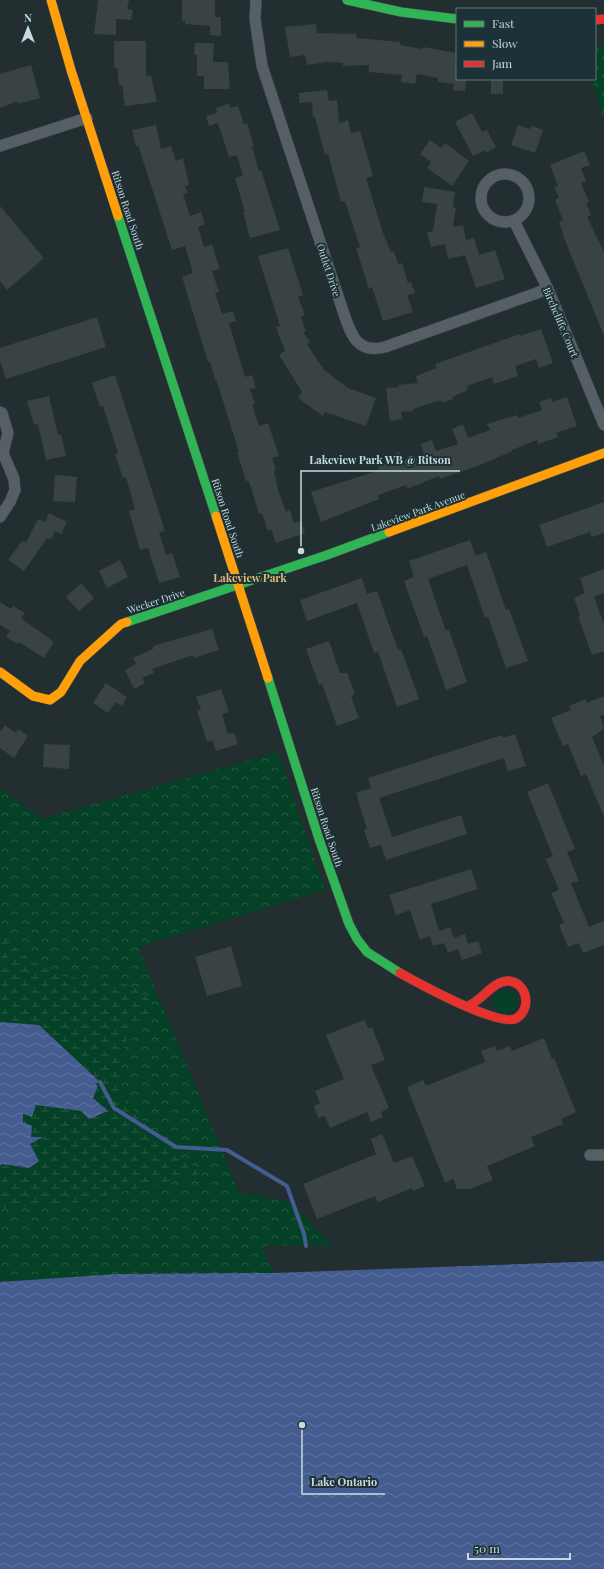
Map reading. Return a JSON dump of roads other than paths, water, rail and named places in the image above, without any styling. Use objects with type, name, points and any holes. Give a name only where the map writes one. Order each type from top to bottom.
[{"type":"street","name":"Ritson Road South","points":[[51,0],[87,118],[333,881],[352,931],[364,950],[375,959],[468,1006],[492,1018],[512,1021],[518,1019],[524,1011],[526,998],[524,990],[520,985],[502,981],[494,985],[477,1004],[468,1006]]},
{"type":"street","name":"Outlet Drive","points":[[256,0],[255,19],[262,66],[342,308],[352,335],[360,345],[374,350],[385,347],[548,289]]},
{"type":"street","points":[[347,0],[401,12],[456,19]]},
{"type":"street","points":[[0,146],[87,118]]},
{"type":"street","points":[[498,176],[514,176],[522,181],[527,188],[529,204],[521,216],[514,221],[500,222],[492,218],[486,213],[482,205],[482,194],[485,187],[491,180],[498,176]]},
{"type":"street","name":"Birchcliffe Court","points":[[514,221],[548,289],[604,425]]},
{"type":"street","points":[[0,412],[2,413],[8,433],[1,453],[14,479],[15,490],[10,502],[0,516]]},
{"type":"street","name":"Lakeview Park Avenue","points":[[238,586],[501,492],[604,453]]},
{"type":"street","name":"Wecker Drive","points":[[0,672],[33,696],[50,700],[60,692],[80,660],[121,624],[238,586]]},
{"type":"street","points":[[590,1155],[604,1155]]},
{"type":"water","points":[[0,1022],[39,1025],[100,1082],[95,1084],[98,1086],[93,1098],[108,1111],[89,1119],[81,1111],[36,1105],[32,1117],[23,1114],[23,1122],[32,1126],[31,1137],[43,1137],[30,1144],[39,1161],[29,1168],[3,1164],[0,1165]]},
{"type":"water","points":[[604,1261],[604,1569],[0,1569],[0,1282],[116,1274],[273,1273]]},
{"type":"waterway","points":[[100,1082],[114,1108],[176,1147],[227,1150],[287,1186],[304,1234],[306,1246]]},
{"type":"place","name":"Lakeview Park WB @ Ritson","points":[[301,551]]},
{"type":"place","name":"Lake Ontario","points":[[302,1425]]},
{"type":"district","name":"Lakeview Park","points":[[250,578]]}]
